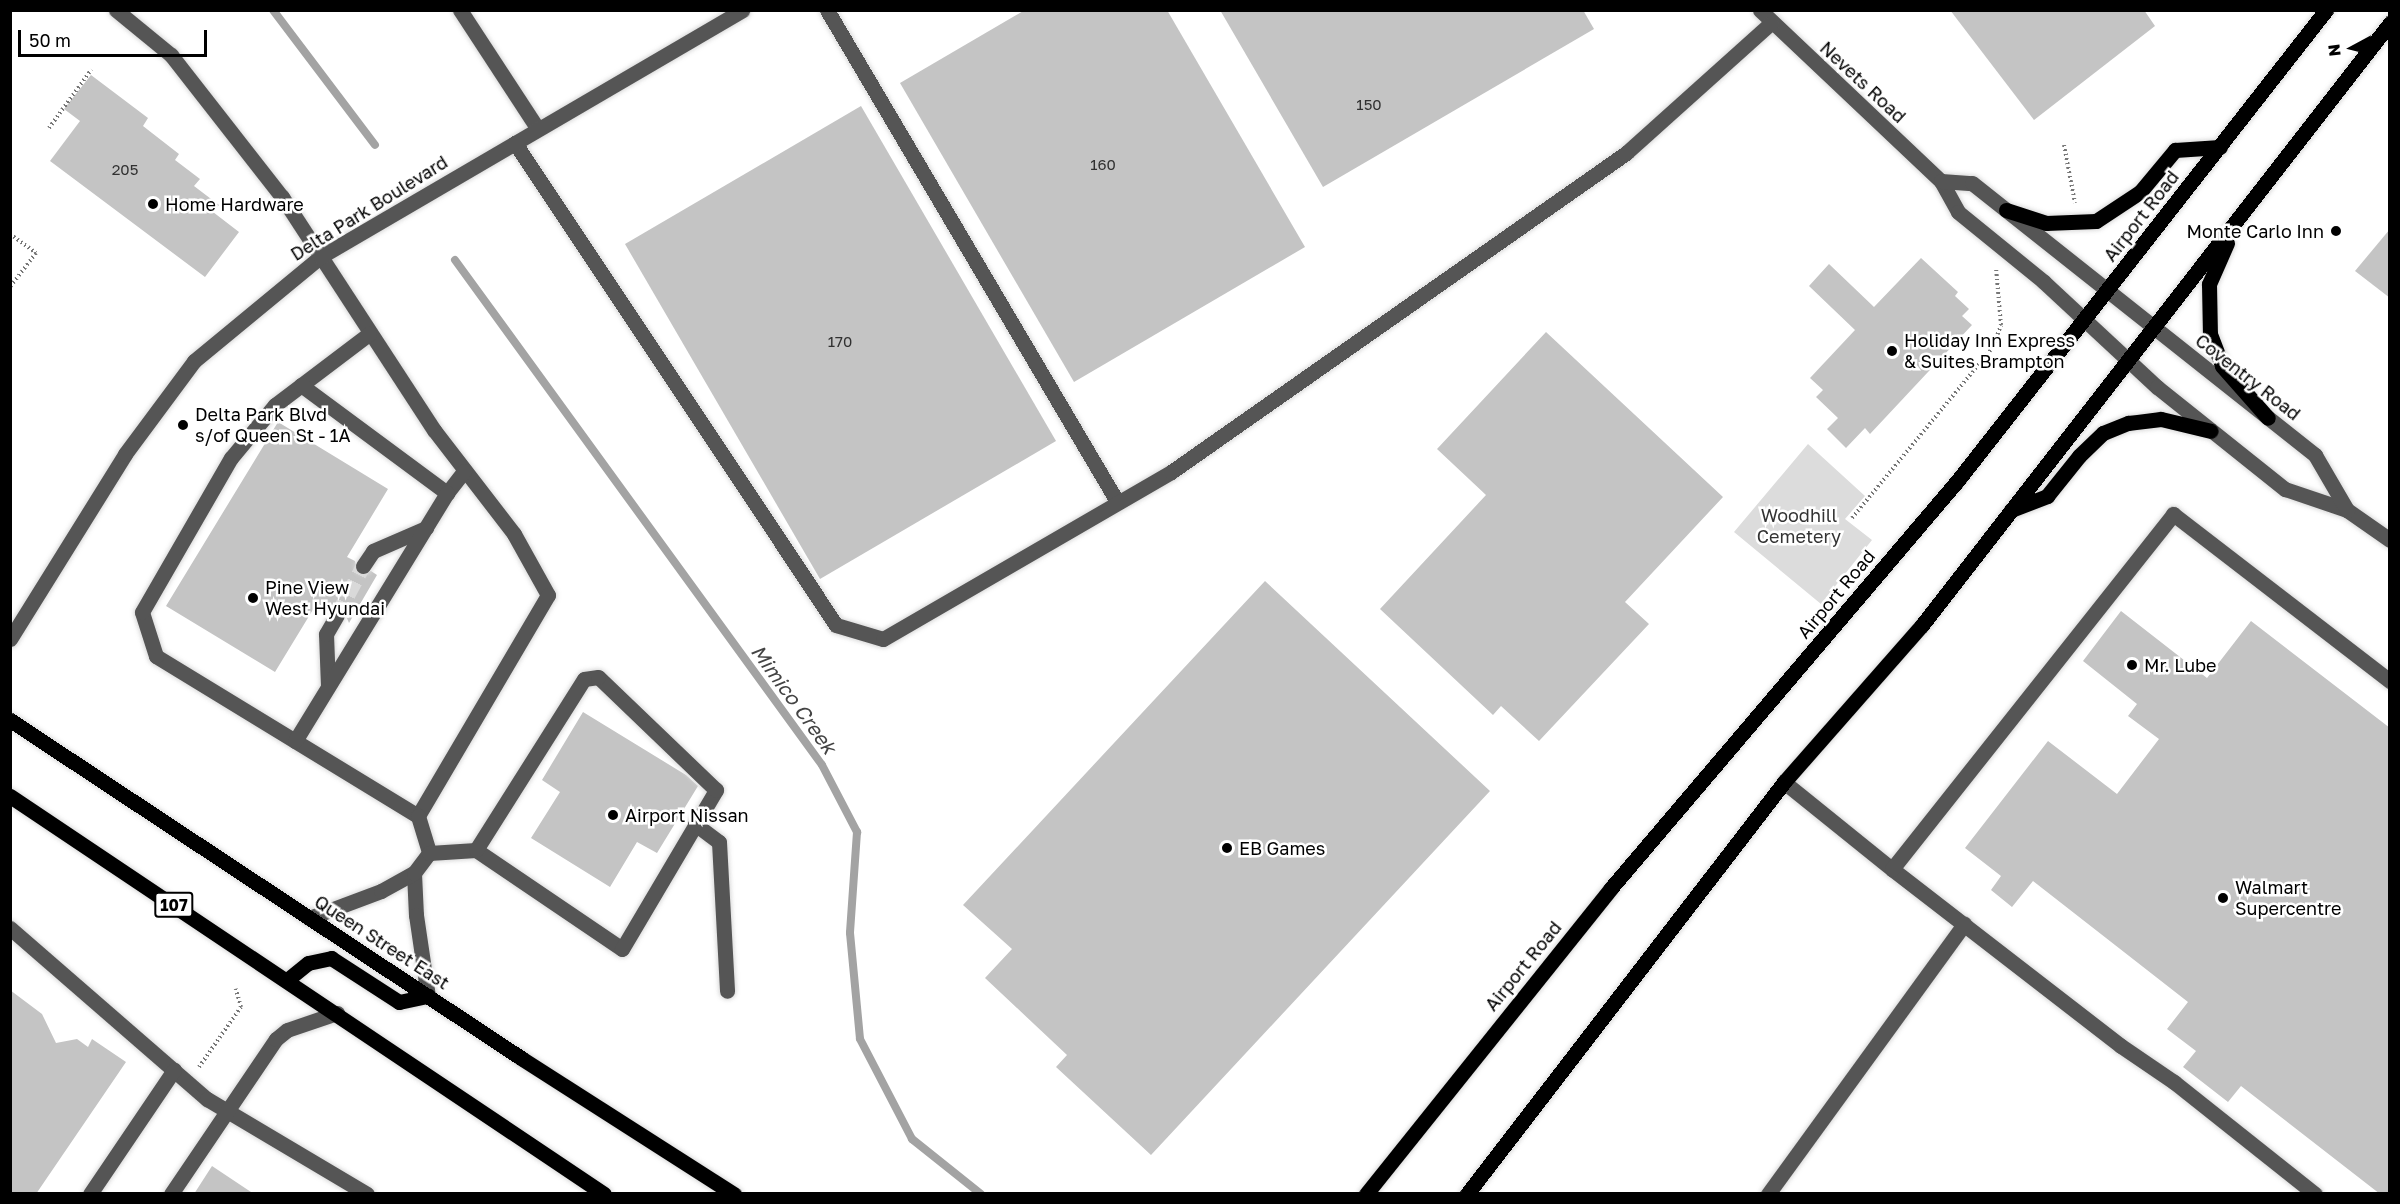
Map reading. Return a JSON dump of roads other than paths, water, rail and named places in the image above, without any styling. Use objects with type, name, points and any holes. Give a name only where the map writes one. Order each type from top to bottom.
[{"type":"main road","name":"Airport Road","points":[[1366,1194],[1611,888],[1958,480],[2326,10]]},
{"type":"main road","points":[[1467,1194],[1784,782],[1922,625],[2390,23]]},
{"type":"main road","points":[[2006,210],[2046,223],[2096,221],[2140,192],[2175,150],[2220,147]]},
{"type":"main road","points":[[2244,210],[2215,267],[2208,313],[2210,334],[2222,366],[2268,418]]},
{"type":"main road","points":[[2011,510],[2047,496],[2079,456],[2103,433],[2128,423],[2161,419],[2211,431]]},
{"type":"main road","name":"Queen Street East","points":[[10,720],[428,996],[735,1194]]},
{"type":"main road","name":"107","points":[[10,796],[604,1194]]},
{"type":"main road","points":[[287,980],[308,963],[331,958],[399,1002],[428,996]]},
{"type":"street","points":[[116,10],[171,55],[282,197],[369,334],[464,471],[514,534],[548,595],[418,816]]},
{"type":"street","points":[[460,10],[538,129]]},
{"type":"street","name":"Delta Park Boulevard","points":[[10,639],[125,454],[194,361],[320,257],[742,10]]},
{"type":"street","points":[[827,10],[1118,503]]},
{"type":"street","name":"Nevets Road","points":[[1760,10],[1771,23],[1941,181],[1958,212],[2085,319]]},
{"type":"street","points":[[515,143],[836,625],[883,639],[1171,472],[1626,153],[1771,23]]},
{"type":"street","points":[[1941,181],[1972,183],[2108,290]]},
{"type":"street","name":"Coventry Road","points":[[2108,290],[2314,455],[2347,510]]},
{"type":"street","name":"Coventry Road","points":[[2085,319],[2127,360],[2211,431],[2285,489],[2347,510],[2390,540]]},
{"type":"street","points":[[369,334],[275,405],[231,458],[142,612],[156,656],[418,816],[429,853]]},
{"type":"street","points":[[301,386],[447,493]]},
{"type":"street","points":[[295,741],[447,493],[464,471]]},
{"type":"street","points":[[1892,869],[2174,514],[2390,681]]},
{"type":"street","points":[[363,566],[373,551],[426,528]]},
{"type":"street","points":[[328,686],[326,634],[337,615]]},
{"type":"street","points":[[309,918],[381,891],[414,873],[429,853],[476,850],[622,949],[716,789],[598,677],[584,679],[476,850]]},
{"type":"street","points":[[1784,782],[1892,869],[2315,1194]]},
{"type":"street","points":[[695,824],[720,842],[727,991]]},
{"type":"street","points":[[414,873],[416,915],[428,996]]},
{"type":"street","points":[[1768,1194],[1964,924]]},
{"type":"street","points":[[10,928],[174,1070],[225,1111],[367,1194]]},
{"type":"street","points":[[171,1194],[225,1111],[276,1039],[287,1030],[337,1013]]},
{"type":"street","points":[[90,1194],[174,1070]]},
{"type":"waterway","name":"Mimico Creek","points":[[273,10],[375,145]]},
{"type":"waterway","name":"Mimico Creek","points":[[455,260],[822,765],[857,832],[850,933],[860,1039],[912,1139],[981,1194]]},
{"type":"tunnel","points":[[337,615],[363,566]]},
{"type":"place","name":"Home Hardware","points":[[153,204]]},
{"type":"place","name":"Monte Carlo Inn","points":[[2336,231]]},
{"type":"place","name":"Holiday Inn Express & Suites Brampton","points":[[1892,351]]},
{"type":"place","name":"Delta Park Blvd s/of Queen St - 1A","points":[[183,425]]},
{"type":"place","name":"Pine View West Hyundai","points":[[253,598]]},
{"type":"place","name":"Mr. Lube","points":[[2132,665]]},
{"type":"place","name":"Airport Nissan","points":[[613,815]]},
{"type":"place","name":"EB Games","points":[[1227,848]]},
{"type":"place","name":"Walmart Supercentre","points":[[2223,898]]},
{"type":"park label","name":"Woodhill Cemetery","points":[[1799,526]]}]
